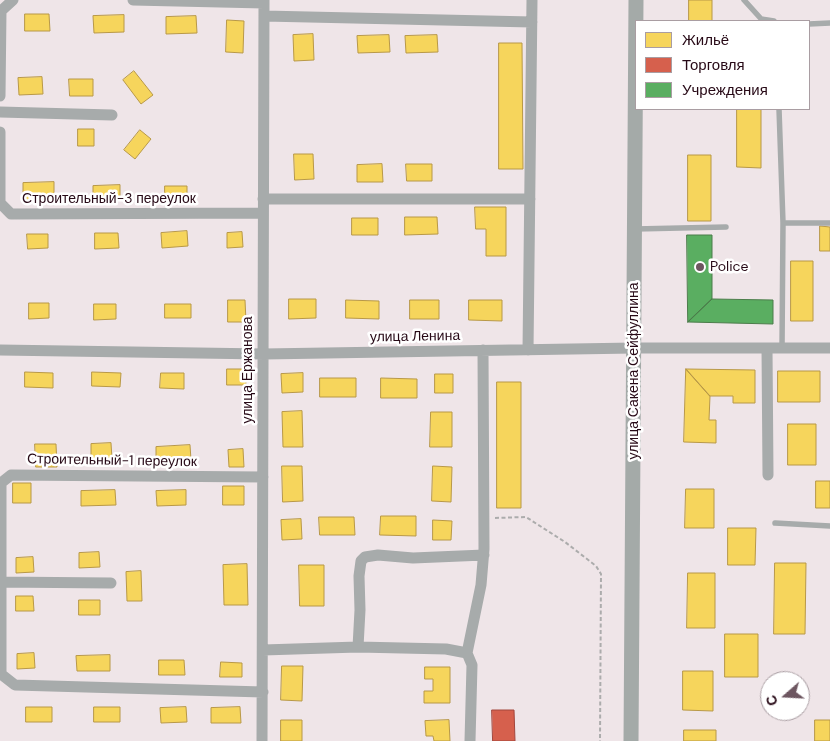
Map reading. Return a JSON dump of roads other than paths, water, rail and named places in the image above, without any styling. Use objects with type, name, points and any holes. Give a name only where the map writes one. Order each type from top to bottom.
[{"type":"street","points":[[0,96],[1,11],[14,0]]},
{"type":"street","points":[[134,0],[264,2]]},
{"type":"street","points":[[528,350],[532,0]]},
{"type":"street","name":"улица Сакена Сейфуллина","points":[[636,0],[636,20]]},
{"type":"street","name":"улица Ержанова","points":[[262,741],[264,2]]},
{"type":"street","points":[[264,16],[532,22]]},
{"type":"street","name":"улица Сакена Сейфуллина","points":[[631,741],[636,110]]},
{"type":"street","points":[[0,112],[112,115]]},
{"type":"street","name":"Строительный-3 переулок","points":[[0,132],[0,204],[11,214],[263,212]]},
{"type":"street","points":[[263,198],[530,199]]},
{"type":"street","name":"улица Ленина","points":[[0,350],[264,354],[634,348],[830,348]]},
{"type":"street","points":[[767,348],[768,475]]},
{"type":"street","points":[[470,741],[472,665],[467,653],[481,585],[484,555],[483,350]]},
{"type":"street","name":"Строительный-1 переулок","points":[[262,692],[15,685],[1,674],[0,582],[1,482],[11,474],[263,477]]},
{"type":"street","points":[[358,647],[360,610],[358,576],[361,561],[365,557],[378,555],[412,558],[484,555]]},
{"type":"street","points":[[0,582],[111,582]]},
{"type":"street","points":[[263,650],[358,647],[446,649],[467,653]]},
{"type":"lane","points":[[744,0],[762,20]]},
{"type":"lane","points":[[810,24],[830,23]]},
{"type":"lane","points":[[779,110],[783,223],[782,348]]},
{"type":"lane","points":[[783,223],[830,222]]},
{"type":"lane","points":[[635,229],[726,227]]},
{"type":"lane","points":[[775,523],[830,526]]},
{"type":"place","name":"Police","points":[[700,267]]}]
